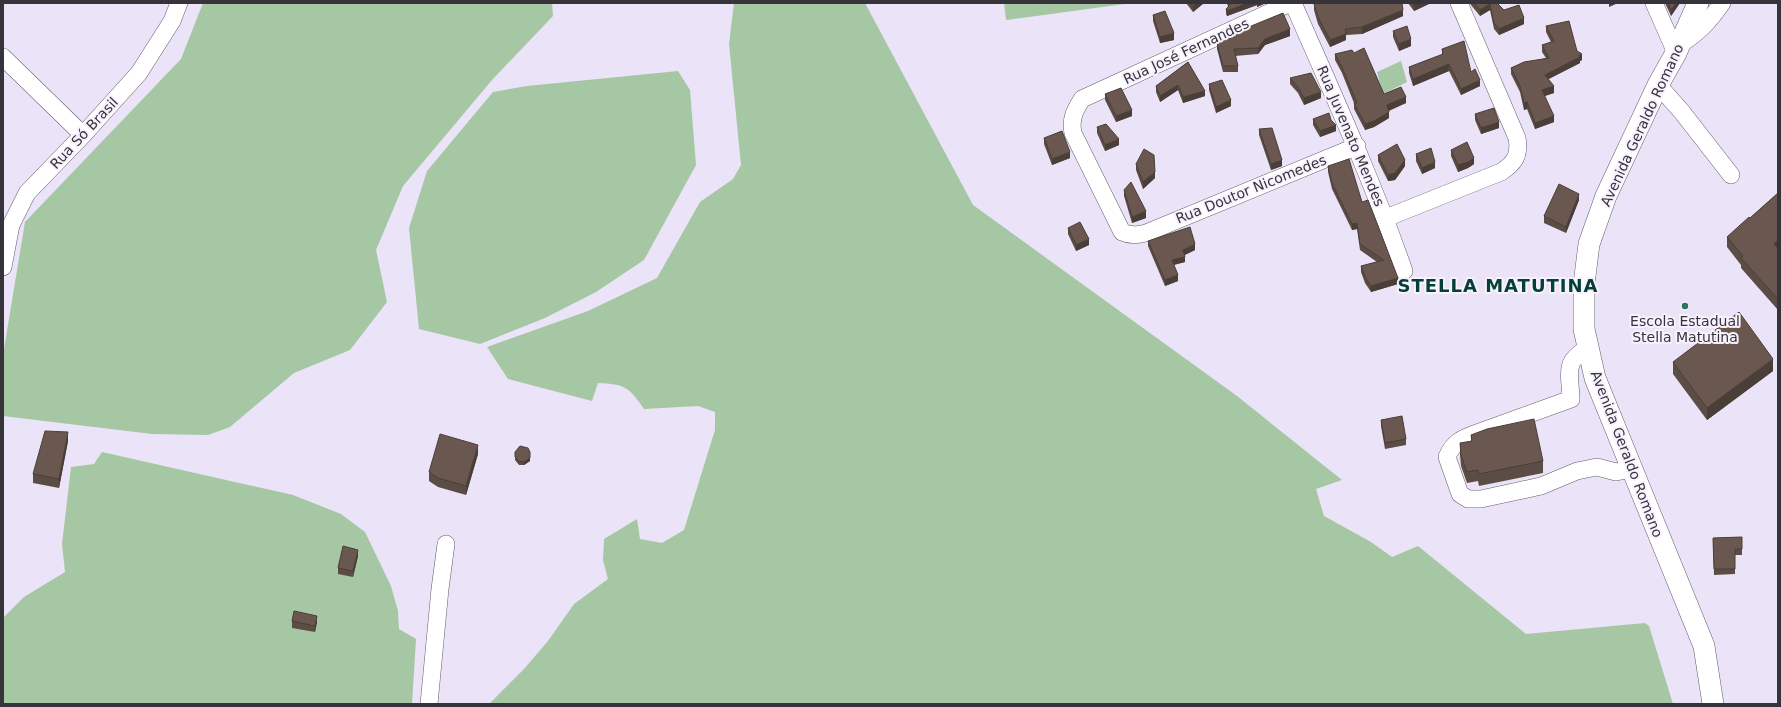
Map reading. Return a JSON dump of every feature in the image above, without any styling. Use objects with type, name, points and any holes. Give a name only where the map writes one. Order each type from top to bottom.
[{"type":"main road","name":"Avenida Geraldo Romano","points":[[1698,3],[1606,196],[1589,244],[1584,284],[1584,329],[1595,378],[1704,646],[1713,704]]},
{"type":"street","name":"Rua Só Brasil","points":[[3,267],[11,225],[27,193],[83,135],[139,73],[172,21],[179,3]]},
{"type":"street","name":"Rua José Fernandes","points":[[1082,99],[1290,3]]},
{"type":"street","name":"Rua Juvenato Mendes","points":[[1293,3],[1386,218],[1404,271]]},
{"type":"street","points":[[1386,218],[1501,172],[1510,167],[1517,155],[1519,149],[1517,138],[1459,3]]},
{"type":"street","points":[[1654,3],[1677,49],[1697,33],[1711,19],[1722,3]]},
{"type":"street","points":[[3,57],[83,135]]},
{"type":"street","points":[[1658,85],[1682,112],[1731,174]]},
{"type":"street","name":"Rua Doutor Nicomedes","points":[[1082,99],[1074,112],[1072,126],[1073,133],[1122,232],[1128,235],[1136,236],[1146,233],[1356,146]]},
{"type":"street","points":[[1588,346],[1572,360],[1569,371],[1572,386],[1571,399],[1477,433],[1463,439],[1451,447],[1447,457],[1460,494],[1468,499],[1481,500],[1541,486],[1577,471],[1597,467],[1616,472],[1632,469]]},
{"type":"street","points":[[429,704],[440,589],[446,544]]},
{"type":"green space","points":[[203,3],[552,3],[553,16],[492,80],[403,186],[376,250],[387,302],[350,350],[294,373],[230,427],[208,435],[152,434],[3,416],[3,355],[25,222],[181,59]]},
{"type":"green space","points":[[734,3],[865,3],[973,205],[1237,396],[1342,480],[1316,489],[1324,516],[1371,542],[1392,557],[1418,546],[1526,634],[1645,623],[1649,626],[1673,704],[489,704],[524,669],[548,641],[574,604],[608,579],[603,560],[604,539],[637,519],[640,539],[662,543],[684,530],[715,430],[715,412],[698,406],[644,409],[630,391],[614,384],[598,383],[592,401],[508,379],[487,347],[588,311],[657,278],[700,202],[733,179],[741,165],[729,44]]},
{"type":"green space","points":[[1004,3],[1132,3],[1006,20]]},
{"type":"green space","points":[[1401,61],[1407,82],[1383,94],[1377,72]]},
{"type":"green space","points":[[678,71],[690,90],[696,165],[644,260],[596,292],[545,318],[480,344],[419,329],[409,228],[427,171],[493,92],[527,86]]},
{"type":"green space","points":[[102,452],[293,495],[341,514],[365,532],[391,586],[398,611],[399,629],[416,639],[412,704],[3,704],[3,618],[24,597],[65,572],[62,544],[71,467],[94,464]]},
{"type":"building","points":[[1229,3],[1248,3],[1227,11],[1226,9],[1229,6]]},
{"type":"building","points":[[1402,3],[1403,10],[1362,27],[1345,29],[1346,34],[1330,40],[1318,17],[1314,4]]},
{"type":"building","points":[[1474,3],[1497,3],[1504,10],[1519,5],[1524,18],[1499,29],[1494,23],[1490,4],[1480,10]]},
{"type":"building","points":[[1668,3],[1676,3],[1671,10]]},
{"type":"building","points":[[1165,11],[1174,33],[1160,37],[1153,15]]},
{"type":"building","points":[[1283,13],[1290,29],[1265,39],[1258,48],[1234,49],[1238,66],[1223,66],[1217,43],[1240,33],[1239,31]]},
{"type":"building","points":[[1569,21],[1577,51],[1582,54],[1579,55],[1580,57],[1545,75],[1554,86],[1542,90],[1554,116],[1535,123],[1527,102],[1524,103],[1520,86],[1511,68],[1524,62],[1549,58],[1542,45],[1554,41],[1546,26]]},
{"type":"building","points":[[1407,26],[1411,39],[1399,44],[1393,31]]},
{"type":"building","points":[[1464,41],[1471,72],[1475,69],[1480,80],[1461,89],[1449,64],[1413,79],[1409,67],[1443,54],[1442,49]]},
{"type":"building","points":[[1364,48],[1384,94],[1401,87],[1406,97],[1387,105],[1389,112],[1374,121],[1365,124],[1354,103],[1357,103],[1335,54],[1352,50],[1354,53]]},
{"type":"building","points":[[1188,62],[1205,91],[1183,97],[1178,85],[1160,96],[1156,86]]},
{"type":"building","points":[[1311,73],[1321,92],[1304,98],[1298,87],[1290,78]]},
{"type":"building","points":[[1222,80],[1231,100],[1216,107],[1209,84]]},
{"type":"building","points":[[1121,88],[1132,110],[1116,116],[1105,94]]},
{"type":"building","points":[[1494,108],[1499,122],[1481,128],[1475,114]]},
{"type":"building","points":[[1329,113],[1331,120],[1336,125],[1320,131],[1313,119]]},
{"type":"building","points":[[1106,124],[1119,139],[1105,145],[1097,127]]},
{"type":"building","points":[[1272,128],[1282,160],[1271,164],[1259,129]]},
{"type":"building","points":[[1062,131],[1070,152],[1052,159],[1044,138]]},
{"type":"building","points":[[1467,142],[1474,158],[1468,162],[1458,165],[1451,150]]},
{"type":"building","points":[[1397,144],[1405,160],[1395,173],[1388,175],[1378,155]]},
{"type":"building","points":[[1431,148],[1435,162],[1422,168],[1416,154]]},
{"type":"building","points":[[1144,149],[1154,155],[1155,172],[1143,182],[1136,164]]},
{"type":"building","points":[[1349,159],[1362,202],[1368,200],[1398,278],[1371,286],[1365,277],[1361,266],[1384,260],[1360,244],[1357,223],[1352,224],[1332,183],[1328,166]]},
{"type":"building","points":[[1131,182],[1146,211],[1132,217],[1124,190]]},
{"type":"building","points":[[1559,184],[1579,194],[1566,227],[1544,216]]},
{"type":"building","points":[[1778,193],[1778,240],[1774,244],[1778,249],[1778,299],[1741,258],[1743,256],[1727,237]]},
{"type":"building","points":[[1080,222],[1089,239],[1076,245],[1068,228]]},
{"type":"building","points":[[1190,227],[1195,244],[1183,250],[1185,257],[1172,260],[1178,275],[1165,280],[1148,241]]},
{"type":"building","points":[[1739,312],[1773,359],[1707,408],[1673,362]]},
{"type":"building","points":[[1402,416],[1406,439],[1385,443],[1381,420]]},
{"type":"building","points":[[1534,419],[1543,461],[1479,474],[1478,470],[1467,472],[1461,455],[1460,443],[1472,441],[1471,435],[1487,429]]},
{"type":"building","points":[[45,431],[68,432],[59,479],[33,474]]},
{"type":"building","points":[[440,434],[478,445],[466,486],[438,478],[429,472]]},
{"type":"building","points":[[520,446],[528,448],[530,452],[530,458],[524,462],[519,461],[515,457],[515,452]]},
{"type":"building","points":[[1742,537],[1742,549],[1735,549],[1735,569],[1714,569],[1713,538]]},
{"type":"building","points":[[343,546],[358,550],[353,571],[338,568]]},
{"type":"building","points":[[294,611],[317,616],[315,626],[292,621]]},
{"type":"place","name":"Escola Estadual Stella Matutina","points":[[1685,306]]},
{"type":"district","name":"STELLA MATUTINA","points":[[1498,285]]}]
